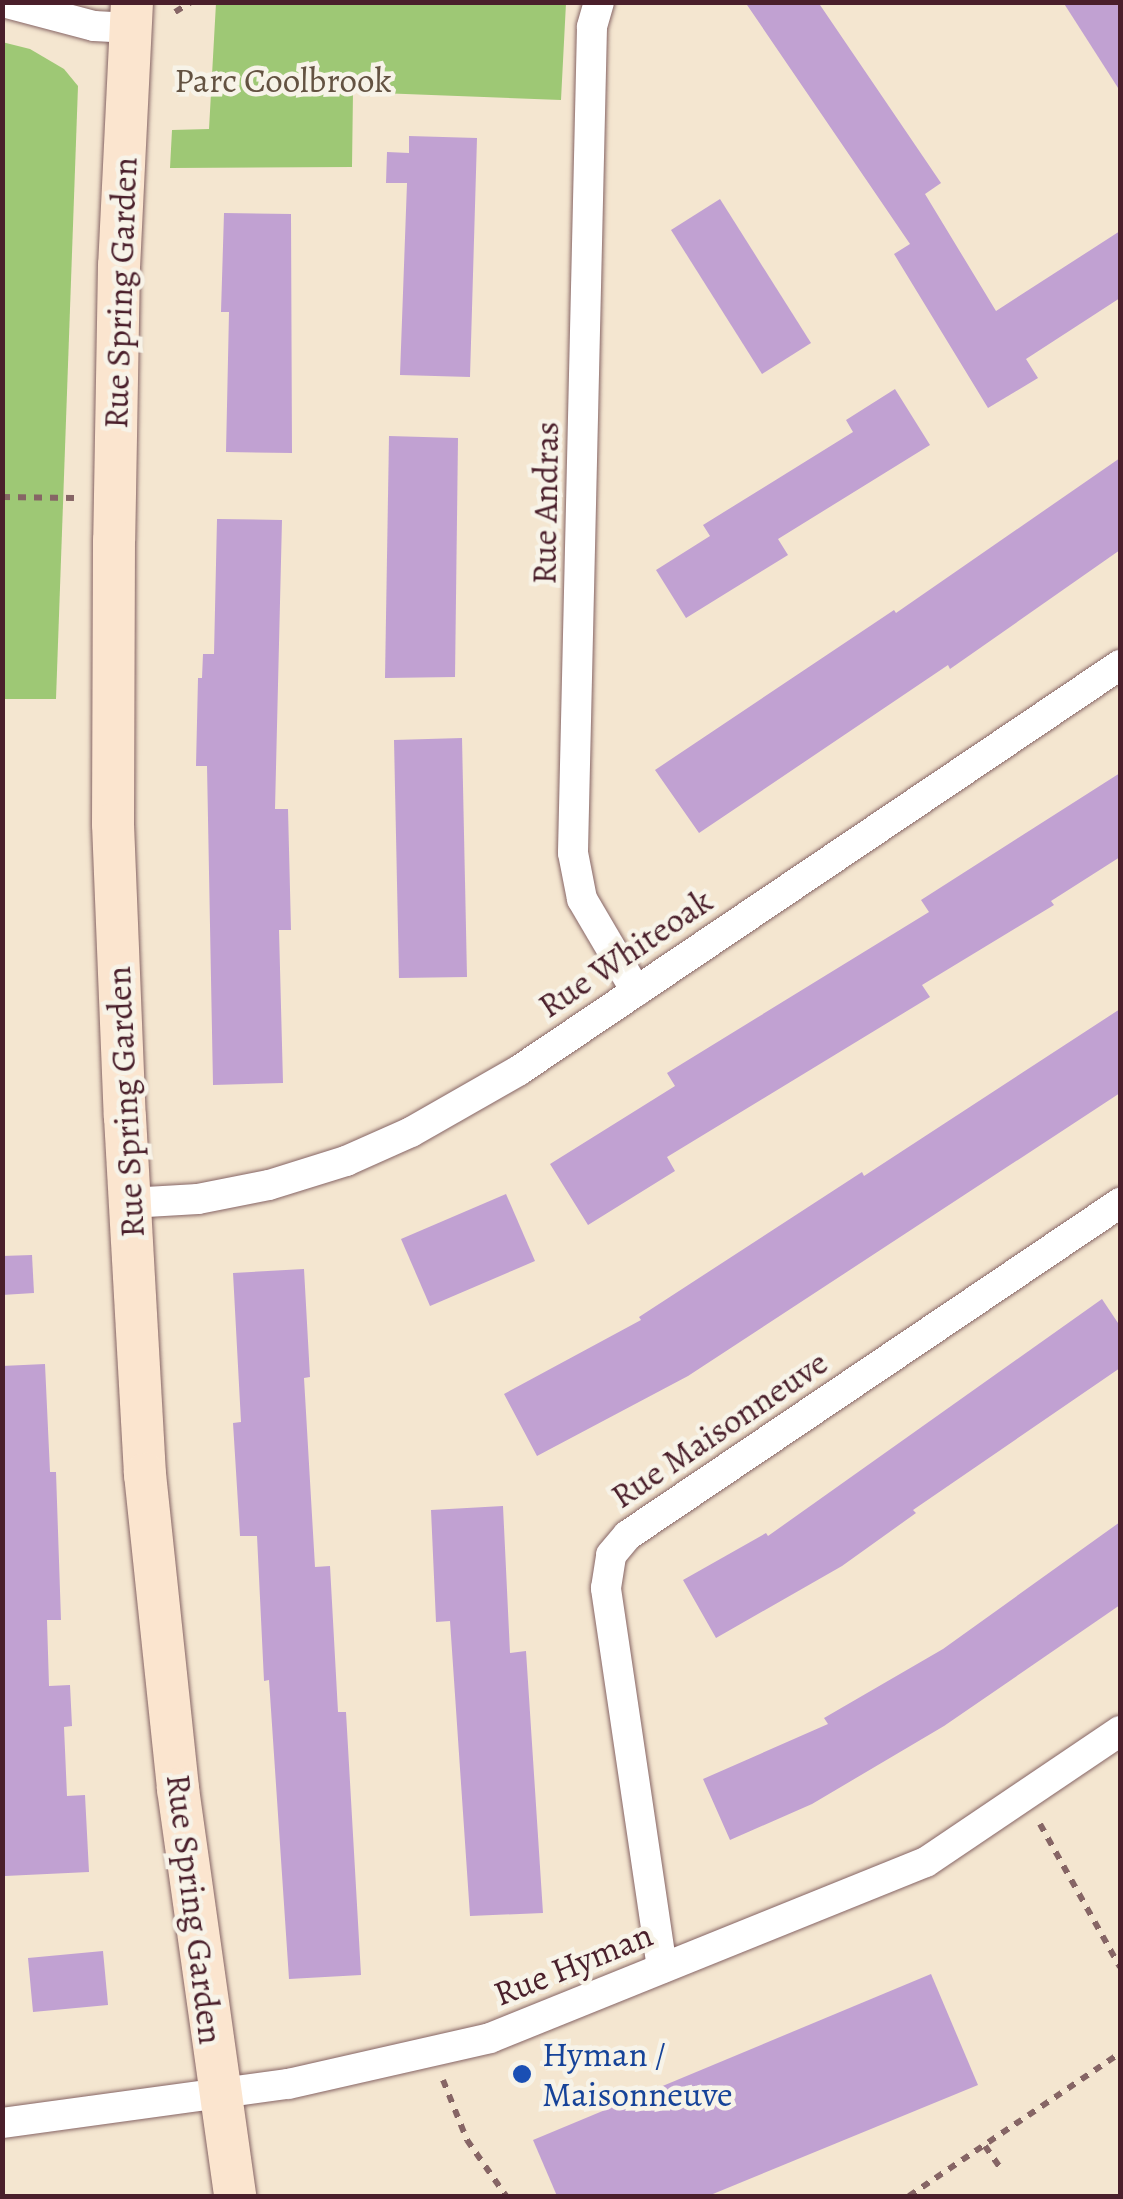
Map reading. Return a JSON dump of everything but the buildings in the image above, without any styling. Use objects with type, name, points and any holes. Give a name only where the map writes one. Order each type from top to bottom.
[{"type":"street","points":[[2,2],[94,26],[132,15]]},
{"type":"street","name":"Rue Andras","points":[[599,2],[592,28],[573,854],[582,900],[636,991]]},
{"type":"street","name":"Rue Spring Garden","points":[[132,15],[118,265],[113,628],[113,824],[129,1203],[146,1493],[176,1771],[234,2196]]},
{"type":"street","name":"Rue Whiteoak","points":[[129,1203],[232,1194],[377,1148],[518,1071],[1120,665]]},
{"type":"street","name":"Rue Maisonneuve","points":[[662,1968],[606,1588],[611,1555],[628,1534],[1120,1204]]},
{"type":"street","name":"Rue Hyman","points":[[2,2124],[288,2084],[490,2038],[926,1862],[1120,1731]]},
{"type":"path","points":[[175,12],[191,2]]},
{"type":"path","points":[[2,497],[74,498]]},
{"type":"path","points":[[1025,1796],[1120,1967]]},
{"type":"path","points":[[432,2051],[466,2140],[506,2196]]},
{"type":"path","points":[[908,2196],[1120,2053]]},
{"type":"path","points":[[985,2146],[1002,2170]]},
{"type":"green space","name":"Parc Coolbrook","points":[[216,3],[566,3],[561,100],[353,92],[352,167],[170,168],[172,130],[209,129]]},
{"type":"green space","points":[[2,42],[30,49],[64,69],[78,86],[56,699],[3,699]]},
{"type":"place","name":"Hyman / Maisonneuve","points":[[522,2074]]}]
